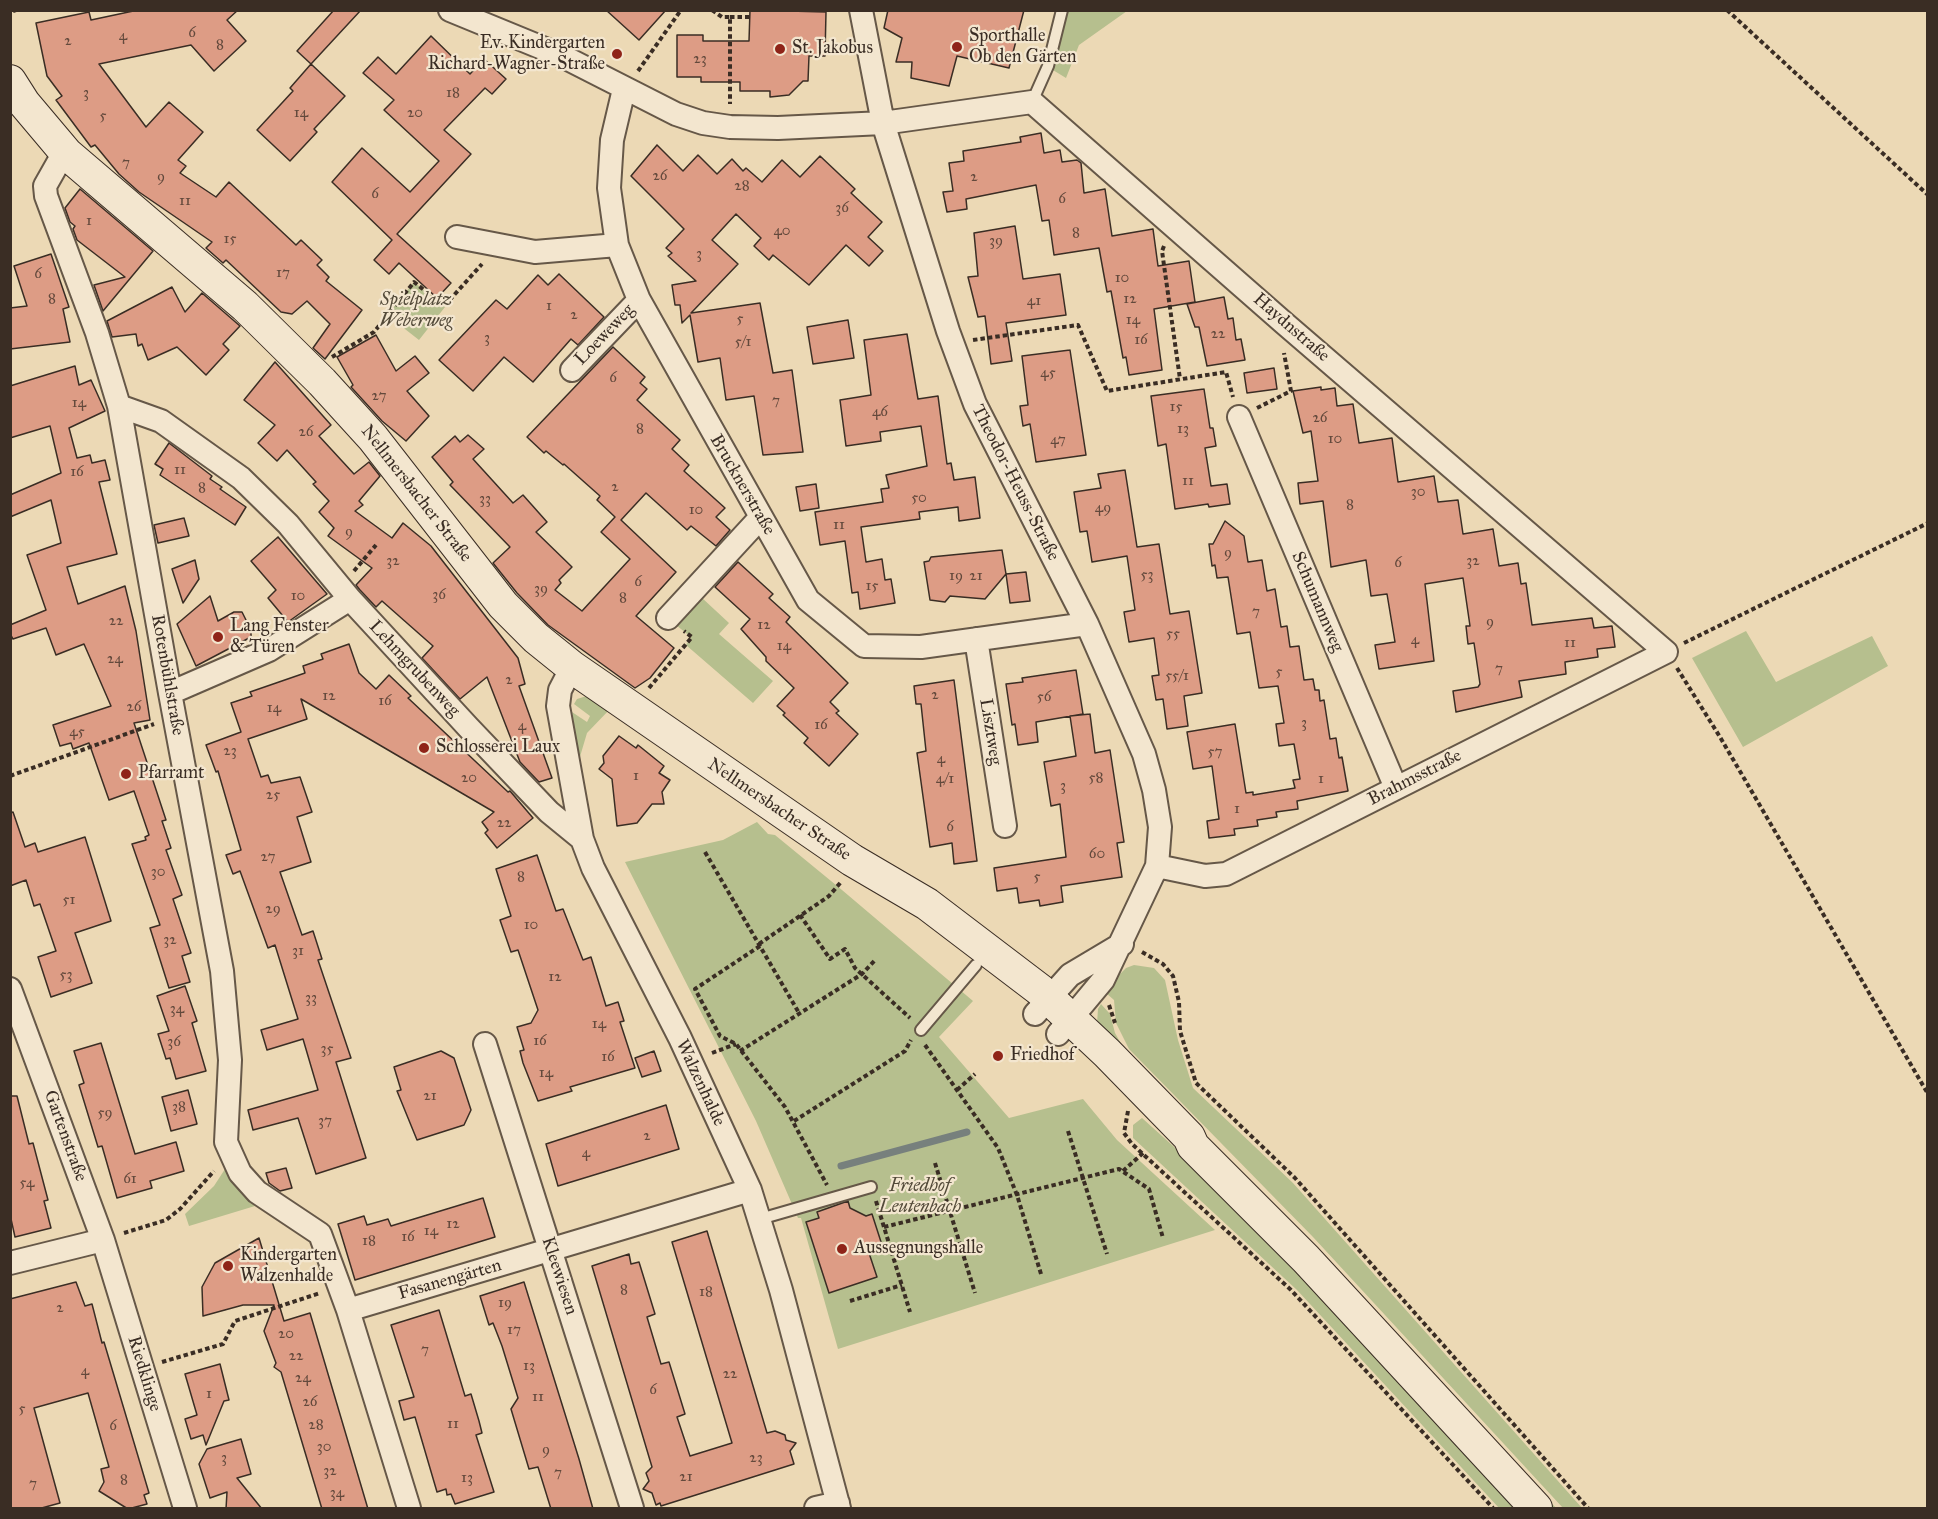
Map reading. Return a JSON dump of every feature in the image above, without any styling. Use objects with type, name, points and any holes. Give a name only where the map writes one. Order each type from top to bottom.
[{"type":"street","points":[[450,10],[562,56],[676,114],[703,123],[730,127],[778,128],[883,123],[1032,102]]},
{"type":"street","name":"Theodor-Heuss-Straße","points":[[861,10],[883,123],[953,343],[975,404],[1087,624],[1144,754],[1152,781],[1160,827],[1157,866],[1104,980],[1053,1016]]},
{"type":"street","name":"Nellmersbacher Straße","points":[[10,81],[24,103],[67,154],[245,306],[311,370],[373,438],[503,605],[536,638],[849,875],[918,920],[976,965],[1053,1016],[1137,1099],[1189,1142]]},
{"type":"street","name":"Brucknerstraße","points":[[624,88],[612,140],[609,188],[617,245],[639,300],[808,600],[864,646],[921,647],[1087,624]]},
{"type":"street","name":"Haydnstraße","points":[[1032,102],[1174,224],[1284,323],[1666,652]]},
{"type":"street","name":"Rotenbühlstraße","points":[[67,154],[58,163],[45,186],[46,196],[86,300],[120,406],[174,717],[222,972],[230,1060],[226,1142],[240,1173],[257,1192],[320,1234],[348,1310]]},
{"type":"street","points":[[457,237],[535,252],[617,245]]},
{"type":"street","name":"Loeweweg","points":[[572,370],[639,300]]},
{"type":"street","name":"Lehmgrubenweg","points":[[120,406],[161,421],[241,478],[288,524],[345,594],[533,795],[582,839]]},
{"type":"street","name":"Schumannweg","points":[[1239,417],[1396,788]]},
{"type":"street","points":[[668,618],[761,517]]},
{"type":"street","points":[[170,693],[269,650],[345,594]]},
{"type":"street","name":"Lisztweg","points":[[976,639],[1005,826]]},
{"type":"street","name":"Brahmsstraße","points":[[1157,866],[1205,876],[1226,874],[1666,652]]},
{"type":"street","name":"Walzenhalde","points":[[572,667],[560,690],[558,706],[582,839],[593,868],[680,1038],[750,1190],[760,1219],[831,1507]]},
{"type":"street","name":"Nellmersbacher Straße","points":[[849,875],[927,904],[1053,1016],[1189,1142]]},
{"type":"street","points":[[1053,1016],[1070,975],[1122,944]]},
{"type":"street","name":"Gartenstraße","points":[[10,989],[19,1034],[103,1240]]},
{"type":"street","name":"Kleewiesen","points":[[485,1044],[632,1509]]},
{"type":"street","points":[[1189,1142],[1362,1318],[1536,1509]]},
{"type":"street","name":"Fasanengärten","points":[[348,1310],[750,1190]]},
{"type":"street","points":[[10,1263],[103,1240]]},
{"type":"street","name":"Riedklinge","points":[[103,1240],[185,1509]]},
{"type":"street","points":[[348,1310],[409,1509]]},
{"type":"lane","points":[[1032,102],[1047,66],[1062,10]]},
{"type":"lane","points":[[919,1032],[976,965]]},
{"type":"lane","points":[[760,1219],[871,1187]]},
{"type":"path","points":[[624,88],[681,10]]},
{"type":"path","points":[[712,10],[722,17],[750,17]]},
{"type":"path","points":[[1727,10],[1928,195]]},
{"type":"path","points":[[730,16],[730,127]]},
{"type":"path","points":[[1174,224],[1162,251],[1180,379]]},
{"type":"path","points":[[311,370],[374,332],[414,282],[438,302],[446,304],[498,245]]},
{"type":"path","points":[[953,343],[1078,325],[1107,391],[1226,372],[1239,417],[1291,391],[1281,334],[1284,323]]},
{"type":"path","points":[[1928,523],[1666,652],[1720,737],[1928,1094]]},
{"type":"path","points":[[345,594],[376,545]]},
{"type":"path","points":[[646,692],[692,637],[668,618]]},
{"type":"path","points":[[10,776],[174,717]]},
{"type":"path","points":[[705,852],[800,1013]]},
{"type":"path","points":[[833,1198],[794,1121],[767,1081],[736,1044],[720,1035],[695,989],[800,915],[849,875]]},
{"type":"path","points":[[800,915],[830,959],[845,949],[862,974],[904,1011],[998,1148],[1017,1196],[1041,1274]]},
{"type":"path","points":[[1122,944],[1156,960],[1173,976],[1179,1002],[1180,1030],[1196,1083],[1295,1178],[1588,1509]]},
{"type":"path","points":[[740,1050],[862,974],[876,959]]},
{"type":"path","points":[[794,1121],[905,1051],[919,1032]]},
{"type":"path","points":[[708,1046],[713,1055],[736,1044]]},
{"type":"path","points":[[957,1090],[975,1074]]},
{"type":"path","points":[[1137,1099],[1130,1108],[1124,1133],[1298,1298],[1493,1509]]},
{"type":"path","points":[[1068,1131],[1107,1254]]},
{"type":"path","points":[[1124,1171],[1143,1153]]},
{"type":"path","points":[[935,1163],[975,1293]]},
{"type":"path","points":[[884,1227],[1119,1169],[1149,1189],[1163,1238]]},
{"type":"path","points":[[103,1240],[166,1220],[180,1209],[214,1170]]},
{"type":"path","points":[[871,1187],[910,1312]]},
{"type":"path","points":[[850,1301],[902,1285]]},
{"type":"path","points":[[141,1368],[223,1344],[235,1321],[341,1287]]},
{"type":"green space","points":[[1058,11],[1127,11],[1079,45],[1066,78],[1048,67],[1041,67]]},
{"type":"green space","name":"Spielplatz Weberweg","points":[[414,282],[445,307],[419,340],[387,315]]},
{"type":"green space","points":[[701,597],[729,623],[719,634],[773,681],[753,703],[686,645],[691,637],[676,625]]},
{"type":"green space","points":[[1746,631],[1776,682],[1872,636],[1888,666],[1743,747],[1692,658]]},
{"type":"green space","points":[[590,695],[611,708],[587,733],[579,760],[572,712],[587,722],[590,716],[574,704],[577,699]]},
{"type":"green space","name":"Friedhof Leutenbach","points":[[757,822],[768,834],[775,835],[973,1001],[939,1037],[1009,1118],[1083,1099],[1117,1140],[1215,1230],[838,1349],[801,1218],[798,1218],[756,1121],[625,862],[723,840]]},
{"type":"green space","points":[[1134,965],[1154,968],[1165,980],[1178,1040],[1193,1088],[1293,1183],[1582,1508],[1563,1508],[1313,1237],[1129,1049],[1116,1023],[1114,1000],[1106,993],[1126,968]]},
{"type":"green space","points":[[1101,1004],[1110,1014],[1115,1033],[1128,1056],[1334,1266],[1556,1508],[1551,1508],[1097,1024],[1098,1009]]},
{"type":"green space","points":[[1142,1118],[1222,1190],[1521,1508],[1499,1508],[1297,1290],[1133,1138],[1133,1125]]},
{"type":"green space","points":[[225,1169],[255,1206],[189,1226],[185,1214],[214,1186]]},
{"type":"building","points":[[138,10],[238,10],[227,20],[246,41],[214,71],[191,45],[99,64],[146,127],[169,102],[203,132],[178,160],[186,166],[180,173],[216,197],[229,182],[296,245],[301,240],[322,260],[317,265],[329,277],[326,281],[362,310],[325,359],[313,348],[330,324],[307,301],[292,314],[281,312],[226,260],[223,263],[206,248],[212,242],[139,192],[119,174],[95,145],[91,147],[56,100],[62,96],[47,76],[36,23],[89,12],[91,20]]},
{"type":"building","points":[[334,10],[361,10],[311,64],[297,51]]},
{"type":"building","points":[[606,10],[666,10],[639,40]]},
{"type":"building","name":"St. Jakobus","points":[[750,10],[826,12],[825,56],[809,56],[808,81],[803,81],[789,95],[770,97],[770,91],[740,91],[740,82],[701,82],[701,77],[677,77],[677,35],[703,35],[703,41],[749,41]]},
{"type":"building","name":"Sporthalle Ob den Gärten","points":[[888,10],[1024,10],[1009,68],[957,56],[949,86],[911,78],[912,62],[896,62],[902,38],[884,28]]},
{"type":"building","points":[[431,36],[470,74],[484,59],[506,79],[492,94],[485,88],[444,130],[471,154],[397,234],[451,283],[437,298],[399,263],[389,274],[374,260],[392,240],[332,182],[362,148],[410,192],[439,161],[384,110],[394,100],[363,73],[378,57],[396,74]]},
{"type":"building","points":[[311,64],[345,96],[314,129],[317,132],[290,161],[257,130],[293,91],[290,88]]},
{"type":"building","points":[[1041,133],[1044,153],[1060,150],[1062,162],[1077,160],[1081,163],[1084,193],[1105,189],[1112,236],[1153,229],[1158,266],[1189,261],[1195,302],[1154,309],[1162,370],[1129,375],[1126,357],[1123,358],[1111,291],[1107,292],[1099,248],[1054,255],[1049,220],[1042,221],[1036,185],[966,199],[967,209],[947,212],[943,192],[953,191],[949,163],[964,161],[963,151],[1021,142],[1020,137]]},
{"type":"building","points":[[657,145],[683,171],[698,155],[717,174],[732,159],[743,171],[746,168],[762,182],[782,160],[800,177],[820,156],[855,189],[851,193],[882,222],[868,237],[883,251],[869,266],[846,245],[809,285],[773,255],[769,260],[754,246],[761,238],[736,214],[712,240],[738,264],[691,313],[760,303],[773,373],[792,370],[803,452],[763,455],[754,396],[726,400],[720,358],[698,362],[690,315],[682,323],[680,305],[675,305],[672,285],[696,281],[668,256],[672,253],[666,248],[684,229],[631,176]]},
{"type":"building","points":[[80,189],[153,251],[103,311],[94,285],[125,277],[77,240],[73,229],[75,226],[70,222],[65,208]]},
{"type":"building","points":[[1015,226],[1023,279],[1060,274],[1066,315],[1006,323],[1012,361],[991,364],[985,316],[978,317],[968,277],[978,276],[974,233]]},
{"type":"building","points":[[51,254],[69,307],[63,309],[70,342],[10,349],[10,308],[27,306],[14,266]]},
{"type":"building","points":[[559,274],[604,317],[578,345],[571,339],[533,382],[504,357],[473,391],[439,360],[496,300],[507,309],[538,275],[548,285]]},
{"type":"building","points":[[172,287],[185,312],[202,293],[240,326],[223,344],[229,350],[206,375],[177,347],[148,360],[142,344],[138,346],[136,334],[112,337],[107,321]]},
{"type":"building","points":[[1224,297],[1228,319],[1233,318],[1236,340],[1241,339],[1245,360],[1207,366],[1199,327],[1195,327],[1187,304]]},
{"type":"building","points":[[848,320],[854,358],[813,364],[807,327]]},
{"type":"building","points":[[907,334],[918,399],[938,396],[947,464],[951,463],[954,480],[975,477],[980,518],[959,521],[958,507],[919,512],[920,519],[861,527],[866,562],[882,559],[885,580],[891,579],[895,603],[860,609],[858,592],[852,593],[845,541],[820,545],[815,512],[883,502],[881,489],[889,488],[886,475],[927,466],[921,426],[880,432],[881,441],[846,446],[840,400],[871,395],[864,340]]},
{"type":"building","points":[[376,335],[396,371],[415,356],[429,373],[407,391],[429,416],[406,441],[382,421],[351,387],[353,385],[337,357]]},
{"type":"building","points":[[613,347],[645,377],[640,383],[647,389],[637,400],[680,440],[672,449],[689,465],[684,471],[725,508],[716,517],[730,530],[716,546],[691,526],[687,530],[646,493],[621,520],[676,572],[636,616],[674,648],[650,678],[635,688],[548,625],[517,593],[493,563],[510,547],[450,485],[453,482],[432,457],[455,436],[460,442],[468,435],[484,449],[473,459],[513,503],[523,495],[547,522],[536,532],[572,567],[559,580],[561,583],[555,590],[582,611],[630,559],[601,532],[615,517],[597,500],[600,496],[564,464],[546,451],[544,453],[527,437]]},
{"type":"building","points":[[1070,350],[1086,455],[1036,462],[1030,424],[1023,426],[1020,406],[1028,405],[1022,356]]},
{"type":"building","points":[[275,362],[331,425],[319,436],[354,474],[369,462],[380,476],[359,501],[363,505],[355,511],[392,538],[403,523],[431,546],[518,658],[525,684],[519,686],[552,778],[539,782],[520,762],[487,677],[460,699],[422,658],[433,646],[382,601],[376,607],[360,590],[356,585],[372,568],[328,536],[334,528],[319,512],[329,501],[313,484],[316,482],[287,450],[277,461],[258,443],[275,425],[244,400]]},
{"type":"building","points":[[75,366],[79,385],[91,380],[105,411],[69,428],[77,458],[90,455],[92,463],[105,460],[110,480],[99,482],[117,554],[67,567],[78,604],[125,586],[136,631],[150,720],[134,723],[166,820],[162,821],[171,848],[166,850],[182,895],[173,899],[191,953],[182,956],[190,982],[169,988],[150,928],[160,925],[132,844],[146,840],[145,837],[149,835],[134,791],[109,800],[89,743],[73,749],[71,743],[60,746],[53,725],[111,706],[84,644],[56,655],[46,628],[13,639],[10,634],[10,625],[46,610],[27,555],[61,543],[51,500],[10,517],[10,495],[61,473],[50,426],[10,438],[10,386]]},
{"type":"building","points":[[1274,368],[1277,389],[1247,393],[1244,373]]},
{"type":"building","points":[[1321,387],[1321,390],[1335,388],[1337,406],[1353,404],[1359,443],[1392,438],[1398,482],[1434,476],[1438,502],[1458,500],[1463,534],[1493,529],[1499,566],[1518,563],[1521,584],[1526,583],[1532,625],[1592,618],[1594,628],[1612,626],[1615,647],[1597,649],[1598,657],[1565,662],[1566,674],[1519,681],[1522,697],[1456,712],[1453,691],[1478,687],[1480,684],[1474,643],[1468,644],[1466,626],[1470,626],[1463,578],[1425,584],[1434,661],[1379,669],[1375,645],[1395,642],[1387,594],[1371,596],[1366,560],[1331,567],[1323,501],[1300,504],[1298,483],[1318,481],[1311,431],[1303,433],[1293,391]]},
{"type":"building","points":[[1204,389],[1210,428],[1213,428],[1216,446],[1205,448],[1211,486],[1227,484],[1230,504],[1209,507],[1208,504],[1175,509],[1166,444],[1158,446],[1151,396]]},
{"type":"building","points":[[169,443],[212,476],[210,479],[222,487],[220,489],[246,507],[235,525],[160,475],[163,469],[155,464]]},
{"type":"building","points":[[1125,470],[1137,547],[1159,544],[1170,614],[1189,611],[1202,693],[1184,696],[1188,726],[1167,729],[1163,699],[1156,700],[1152,676],[1159,675],[1154,638],[1129,642],[1124,612],[1135,610],[1127,556],[1092,562],[1087,531],[1080,532],[1074,492],[1101,488],[1098,474]]},
{"type":"building","points":[[816,484],[819,508],[800,511],[796,487]]},
{"type":"building","points":[[184,518],[189,536],[158,543],[154,525]]},
{"type":"building","points":[[1225,521],[1244,536],[1248,562],[1262,560],[1267,591],[1275,589],[1281,627],[1287,626],[1290,647],[1299,646],[1304,680],[1313,679],[1315,690],[1319,690],[1320,701],[1324,700],[1330,739],[1336,738],[1348,791],[1297,801],[1298,809],[1276,812],[1277,817],[1257,820],[1258,826],[1234,829],[1235,835],[1209,838],[1207,821],[1219,819],[1212,766],[1193,769],[1187,732],[1235,724],[1246,793],[1253,792],[1253,795],[1295,788],[1293,780],[1300,779],[1294,744],[1279,746],[1276,724],[1284,723],[1278,686],[1259,688],[1250,632],[1237,634],[1228,577],[1217,578],[1215,565],[1212,566],[1209,544],[1213,544]]},
{"type":"building","points":[[278,537],[327,594],[288,622],[268,598],[276,590],[251,561]]},
{"type":"building","points":[[1002,550],[1006,574],[985,599],[950,596],[945,602],[930,600],[924,562],[929,561],[931,557]]},
{"type":"building","points":[[195,560],[199,579],[183,603],[172,569]]},
{"type":"building","points":[[738,562],[773,594],[769,598],[790,617],[786,622],[848,683],[830,702],[839,711],[836,713],[858,734],[829,766],[804,743],[808,738],[783,715],[785,713],[777,706],[794,688],[766,661],[766,657],[741,629],[750,619],[715,587]]},
{"type":"building","points":[[1026,572],[1030,601],[1010,603],[1006,574]]},
{"type":"building","name":"Lang Fenster & Türen","points":[[210,596],[218,621],[234,612],[242,612],[251,630],[251,637],[196,666],[177,624]]},
{"type":"building","points":[[349,644],[359,673],[376,689],[389,675],[411,696],[408,698],[508,792],[510,791],[533,818],[497,848],[485,833],[488,830],[482,822],[494,812],[301,699],[307,719],[248,739],[261,777],[268,775],[271,783],[300,777],[312,812],[297,817],[311,862],[280,872],[302,935],[313,931],[322,959],[318,960],[351,1058],[336,1062],[366,1158],[316,1174],[298,1118],[253,1130],[248,1110],[318,1090],[303,1039],[267,1050],[261,1030],[298,1019],[275,945],[268,948],[240,871],[233,874],[226,855],[241,850],[218,771],[216,772],[206,745],[241,732],[231,703],[252,696],[250,692],[305,673],[303,666],[323,659],[321,654]]},
{"type":"building","points":[[1076,670],[1083,714],[1036,722],[1038,742],[1018,745],[1015,724],[1012,725],[1006,684],[1023,682],[1022,678]]},
{"type":"building","points":[[954,680],[977,861],[954,864],[952,843],[930,847],[917,753],[926,751],[921,704],[916,704],[914,686]]},
{"type":"building","points":[[1090,714],[1095,753],[1110,750],[1124,842],[1117,843],[1122,877],[1061,886],[1063,902],[1040,906],[1039,900],[1019,903],[1017,888],[997,891],[994,868],[1066,857],[1060,804],[1051,806],[1044,762],[1076,756],[1070,716]]},
{"type":"building","points":[[619,736],[636,748],[638,745],[664,766],[659,773],[670,780],[662,792],[664,804],[652,804],[637,823],[617,826],[612,779],[599,769],[604,763],[603,756]]},
{"type":"building","points":[[13,812],[25,847],[35,843],[38,852],[85,837],[111,921],[75,933],[92,983],[51,997],[38,957],[56,951],[40,904],[34,906],[26,880],[10,886],[10,813]]},
{"type":"building","points":[[537,855],[556,911],[563,909],[583,960],[591,957],[606,1006],[618,1002],[624,1021],[620,1022],[635,1068],[570,1087],[572,1091],[538,1101],[523,1063],[520,1051],[524,1050],[517,1027],[531,1023],[538,1010],[518,950],[511,952],[500,920],[511,916],[496,869]]},
{"type":"building","points":[[185,986],[197,1021],[192,1023],[206,1071],[176,1079],[170,1058],[166,1059],[158,1034],[169,1031],[157,996]]},
{"type":"building","points":[[101,1043],[135,1154],[176,1142],[184,1171],[150,1181],[152,1188],[117,1198],[102,1146],[98,1147],[79,1085],[84,1083],[74,1051]]},
{"type":"building","points":[[441,1051],[454,1058],[471,1110],[464,1125],[417,1140],[397,1091],[401,1090],[394,1067]]},
{"type":"building","points":[[654,1051],[661,1071],[642,1077],[635,1058]]},
{"type":"building","points":[[188,1090],[197,1124],[171,1131],[162,1097]]},
{"type":"building","points":[[10,1096],[17,1096],[29,1144],[33,1143],[48,1200],[44,1201],[51,1228],[15,1237],[11,1219]]},
{"type":"building","points":[[666,1105],[679,1149],[558,1186],[546,1144]]},
{"type":"building","points":[[286,1168],[292,1188],[280,1191],[269,1183],[266,1173]]},
{"type":"building","points":[[483,1198],[495,1237],[355,1280],[338,1224],[364,1216],[367,1225],[388,1219],[391,1226]]},
{"type":"building","name":"Aussegnungshalle","points":[[848,1201],[850,1208],[866,1216],[872,1214],[882,1245],[868,1250],[877,1277],[829,1293],[806,1222],[819,1218],[817,1212]]},
{"type":"building","points":[[707,1231],[767,1433],[775,1431],[785,1435],[786,1440],[796,1443],[790,1451],[794,1464],[661,1506],[660,1503],[656,1505],[652,1493],[643,1489],[649,1481],[646,1473],[652,1467],[592,1266],[629,1254],[631,1264],[639,1262],[655,1314],[647,1317],[661,1364],[669,1362],[685,1414],[677,1417],[690,1456],[732,1443],[672,1242]]},
{"type":"building","points":[[259,1238],[284,1321],[310,1313],[368,1509],[322,1509],[281,1372],[274,1367],[276,1363],[264,1331],[274,1305],[243,1305],[203,1316],[202,1287],[215,1263]]},
{"type":"building","points":[[76,1282],[85,1306],[92,1304],[149,1493],[144,1495],[147,1504],[128,1509],[99,1491],[104,1482],[101,1469],[109,1467],[88,1393],[34,1408],[60,1503],[38,1509],[10,1509],[10,1299]]},
{"type":"building","points":[[524,1282],[593,1509],[551,1509],[538,1467],[529,1469],[511,1409],[518,1398],[502,1346],[493,1323],[489,1325],[480,1296]]},
{"type":"building","points":[[439,1310],[465,1396],[471,1394],[482,1433],[476,1435],[494,1492],[455,1504],[451,1494],[447,1495],[446,1489],[437,1492],[415,1417],[404,1420],[399,1401],[414,1397],[391,1325]]},
{"type":"building","points":[[220,1364],[229,1400],[224,1401],[206,1445],[203,1435],[191,1439],[185,1419],[197,1415],[185,1374]]},
{"type":"building","points":[[241,1439],[251,1474],[237,1478],[262,1509],[226,1509],[227,1492],[210,1498],[199,1464],[207,1449]]},
{"type":"waterway","points":[[841,1166],[967,1132]]},
{"type":"place","name":"Sporthalle Ob den Gärten","points":[[957,47]]},
{"type":"place","name":"St. Jakobus","points":[[780,49]]},
{"type":"place","name":"Ev. Kindergarten Richard-Wagner-Straße","points":[[617,54]]},
{"type":"place","name":"Lang Fenster & Türen","points":[[218,637]]},
{"type":"place","name":"Schlosserei Laux","points":[[424,748]]},
{"type":"place","name":"Pfarramt","points":[[126,774]]},
{"type":"place","name":"Friedhof","points":[[998,1056]]},
{"type":"place","name":"Aussegnungshalle","points":[[842,1249]]},
{"type":"place","name":"Kindergarten Walzenhalde","points":[[228,1266]]}]
